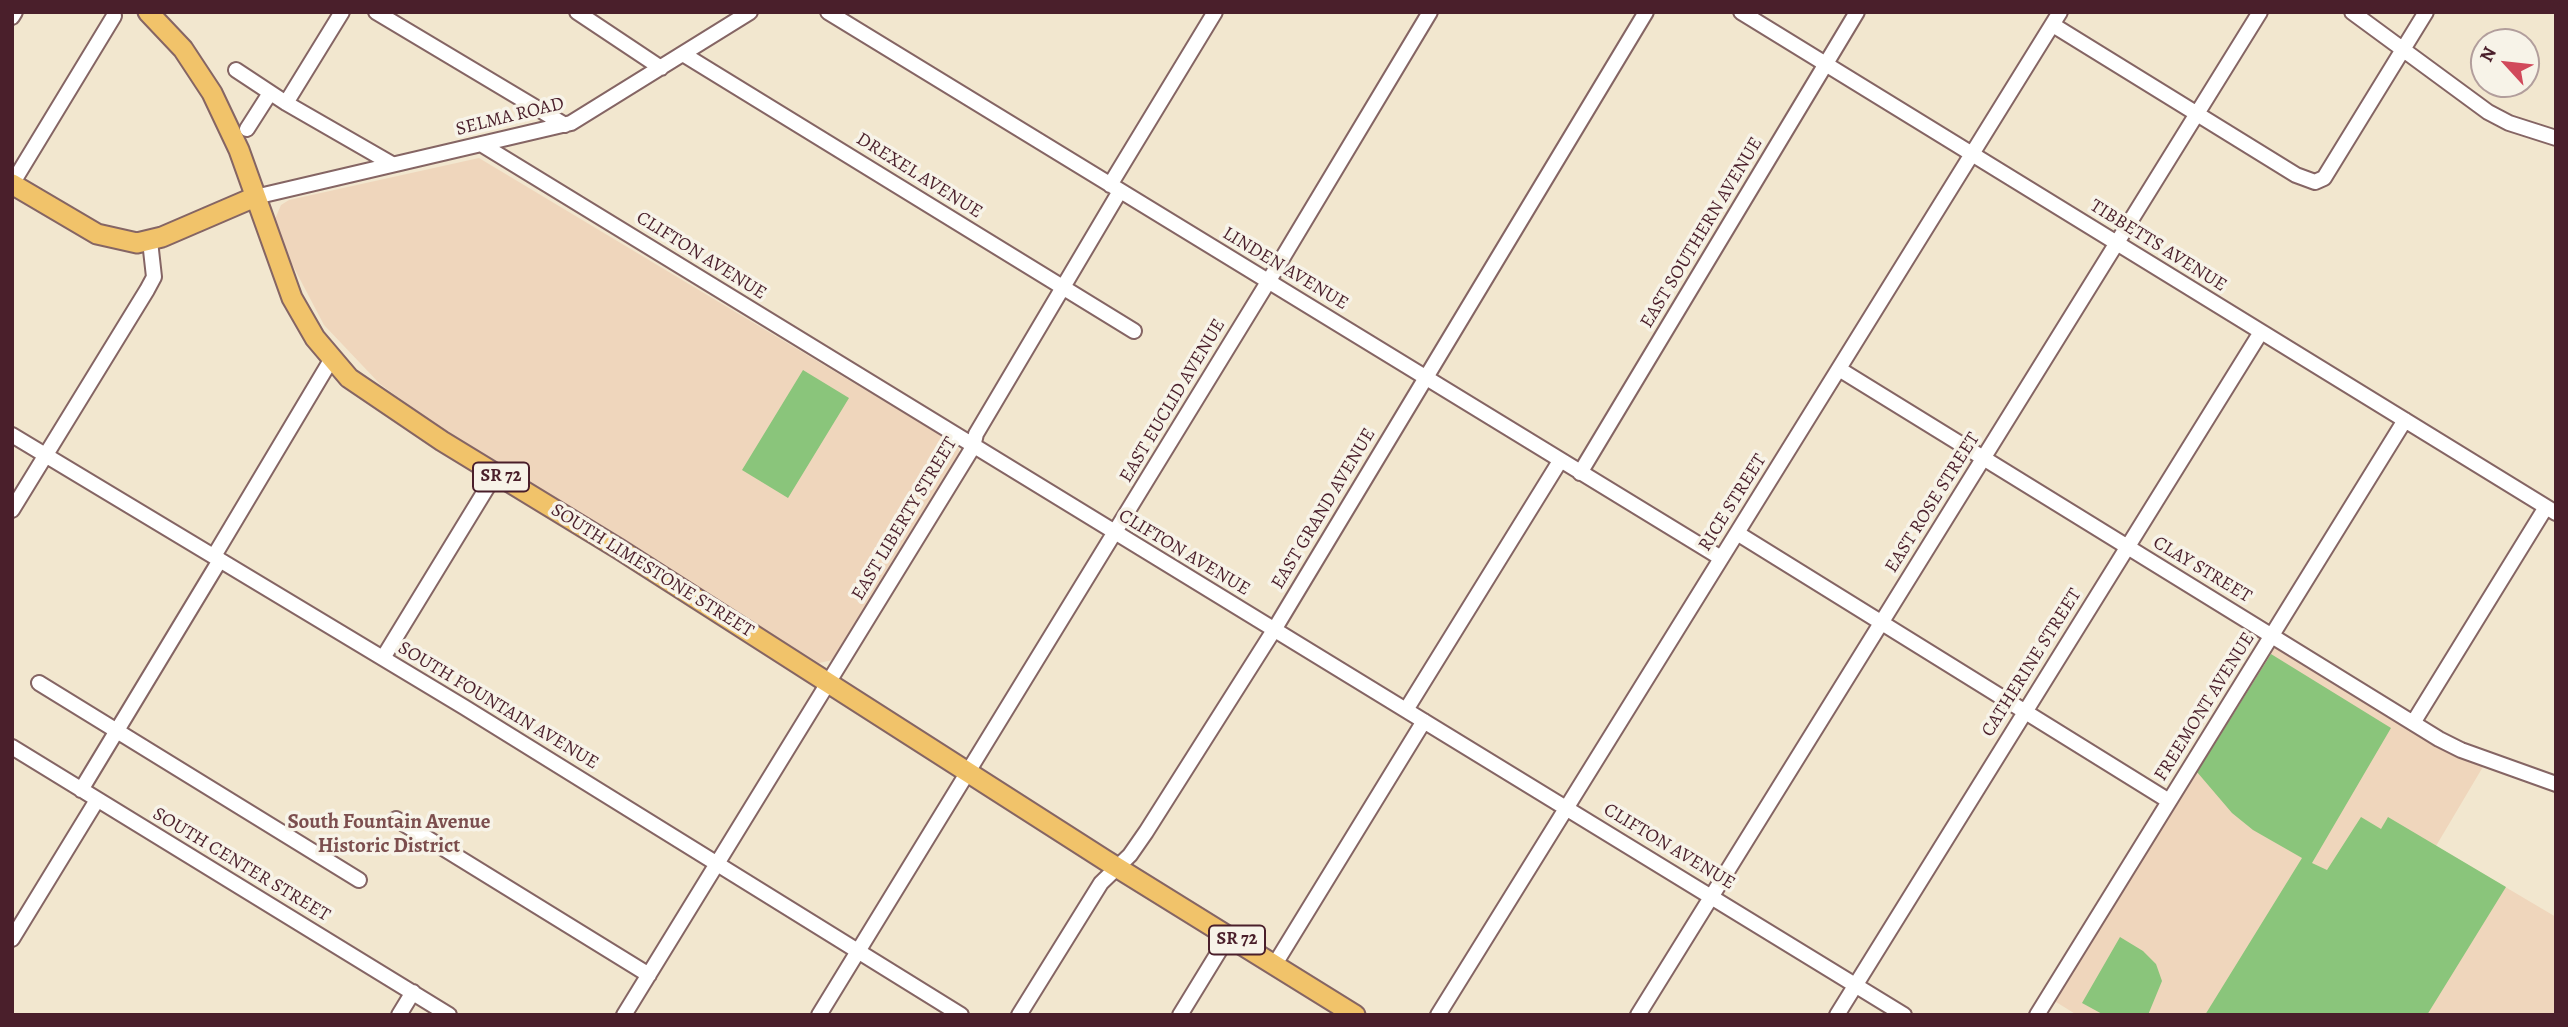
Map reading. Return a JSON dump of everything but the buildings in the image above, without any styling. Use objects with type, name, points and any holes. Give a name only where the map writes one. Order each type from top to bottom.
[{"type":"main road","name":"SR 72","points":[[148,12],[183,48],[212,93],[239,150],[255,197]]},
{"type":"main road","points":[[12,184],[97,234],[120,241],[150,241],[255,197]]},
{"type":"main road","name":"SOUTH LIMESTONE STREET","points":[[255,197],[292,298],[331,360],[363,390],[1355,1015]]},
{"type":"street","points":[[286,103],[342,12]]},
{"type":"street","points":[[376,12],[565,125]]},
{"type":"street","points":[[577,12],[661,68]]},
{"type":"street","name":"SELMA ROAD","points":[[255,197],[565,125],[750,12]]},
{"type":"street","name":"LINDEN AVENUE","points":[[828,12],[1721,558]]},
{"type":"street","name":"EAST LIBERTY STREET","points":[[624,1015],[973,447],[976,434],[1063,288],[1115,188],[1215,12]]},
{"type":"street","name":"EAST EUCLID AVENUE","points":[[818,1015],[1115,533],[1430,12]]},
{"type":"street","name":"EAST GRAND AVENUE","points":[[1019,1015],[1101,883],[1118,867],[1146,832],[1274,630],[1646,12]]},
{"type":"street","name":"TIBBETTS AVENUE","points":[[1741,12],[2551,510]]},
{"type":"street","name":"EAST SOUTHERN AVENUE","points":[[1580,473],[1857,12]]},
{"type":"street","name":"EAST ROSE STREET","points":[[1638,1015],[2260,12]]},
{"type":"street","points":[[2352,12],[2488,112],[2556,138]]},
{"type":"street","points":[[2057,19],[2198,113],[2296,174],[2315,182],[2325,178],[2426,12]]},
{"type":"street","points":[[12,184],[114,16]]},
{"type":"street","name":"RICE STREET","points":[[1438,1015],[2057,19]]},
{"type":"street","name":"DREXEL AVENUE","points":[[683,54],[1134,331]]},
{"type":"street","points":[[236,70],[286,103],[392,164]]},
{"type":"street","points":[[247,129],[271,93]]},
{"type":"street","name":"CLIFTON AVENUE","points":[[481,144],[1904,1015]]},
{"type":"street","points":[[12,510],[150,283],[154,267],[150,241]]},
{"type":"street","name":"CATHERINE STREET","points":[[1837,1015],[2261,332]]},
{"type":"street","points":[[81,790],[331,360]]},
{"type":"street","name":"CLAY STREET","points":[[1839,369],[2413,723],[2461,750],[2556,784]]},
{"type":"street","name":"FREEMONT AVENUE","points":[[2037,1015],[2405,420]]},
{"type":"street","name":"SOUTH FOUNTAIN AVENUE","points":[[12,435],[383,658],[961,1015]]},
{"type":"street","points":[[1406,710],[1560,461]]},
{"type":"street","points":[[383,658],[495,473]]},
{"type":"street","points":[[2413,723],[2551,510]]},
{"type":"street","points":[[1737,533],[2169,801]]},
{"type":"street","points":[[39,683],[359,880]]},
{"type":"street","points":[[1275,964],[1424,721]]},
{"type":"street","name":"SOUTH CENTER STREET","points":[[12,747],[449,1015]]},
{"type":"street","points":[[12,939],[97,800]]},
{"type":"street","points":[[396,819],[649,975]]},
{"type":"street","points":[[1180,1015],[1229,935]]},
{"type":"street","points":[[399,1015],[413,992]]},
{"type":"shaded area","points":[[479,158],[957,445],[960,453],[833,660],[819,663],[448,434],[380,384],[324,325],[282,245],[275,219],[281,205],[289,200]]},
{"type":"shaded area","points":[[2272,635],[2487,760],[2436,846],[2556,917],[2556,1015],[2077,1015],[2048,997]]},
{"type":"green space","points":[[803,370],[849,398],[788,498],[742,470]]},
{"type":"green space","points":[[2271,654],[2391,728],[2312,863],[2327,870],[2361,817],[2381,829],[2388,817],[2506,887],[2427,1015],[2205,1015],[2302,858],[2253,830],[2232,813],[2197,772]]},
{"type":"green space","points":[[2120,937],[2143,951],[2156,964],[2162,981],[2148,1015],[2104,1015],[2082,1003]]},
{"type":"district","name":"South Fountain Avenue Historic District","points":[[389,835]]}]
